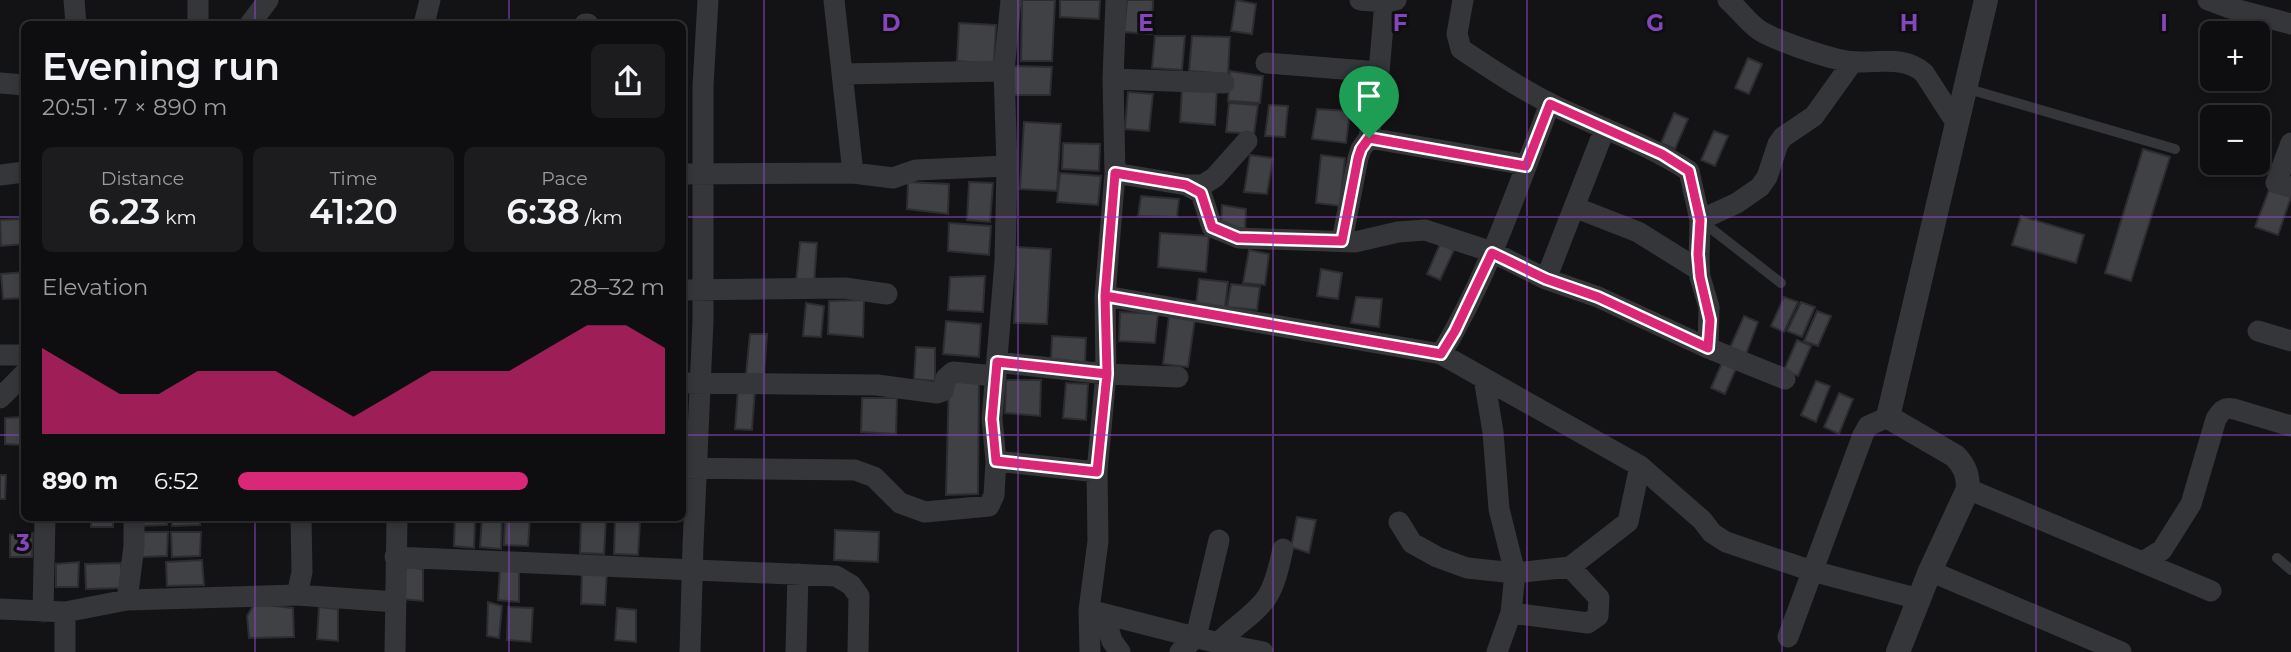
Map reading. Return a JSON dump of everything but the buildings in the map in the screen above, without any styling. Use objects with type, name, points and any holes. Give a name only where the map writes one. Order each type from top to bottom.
[{"type":"street","points":[[74,0],[76,21]]},
{"type":"street","points":[[198,0],[198,21]]},
{"type":"street","points":[[252,21],[268,0]]},
{"type":"street","points":[[425,21],[429,0]]},
{"type":"street","points":[[691,652],[689,468],[693,290],[692,87],[708,0]]},
{"type":"street","points":[[834,0],[853,173]]},
{"type":"street","points":[[689,468],[855,470],[874,477],[900,503],[925,512],[989,506],[994,495],[996,461],[992,419],[1005,261],[1007,166],[1004,71],[1011,0]]},
{"type":"street","points":[[1090,652],[1096,612],[1097,472],[1107,374],[1105,296],[1115,173],[1113,79],[1116,0]]},
{"type":"street","points":[[1342,241],[1358,158],[1369,138],[1391,1],[1360,0]]},
{"type":"street","points":[[1463,0],[1457,34],[1461,49],[1510,82],[1550,104],[1662,154],[1689,171],[1700,220],[1699,270],[1709,307],[1708,348]]},
{"type":"street","points":[[1728,0],[1750,23],[1767,35],[1837,60],[1852,63],[1892,61],[1917,67],[1924,73],[1957,124]]},
{"type":"street","points":[[1888,417],[1986,0]]},
{"type":"street","points":[[2208,0],[2291,23]]},
{"type":"street","points":[[1266,63],[1379,72]]},
{"type":"street","points":[[1700,220],[1737,203],[1760,187],[1767,177],[1783,137],[1814,116],[1852,63]]},
{"type":"street","points":[[842,74],[1004,71]]},
{"type":"street","points":[[1113,79],[1224,83]]},
{"type":"street","points":[[0,83],[21,85]]},
{"type":"street","points":[[1441,354],[1455,331],[1492,253],[1550,104]]},
{"type":"street","points":[[1546,279],[1605,128]]},
{"type":"street","points":[[1369,138],[1526,166]]},
{"type":"street","points":[[1115,173],[1186,185],[1203,185],[1215,177],[1247,141]]},
{"type":"street","points":[[2291,143],[2276,183],[2291,187]]},
{"type":"street","points":[[693,174],[853,173],[893,178],[916,170],[1007,166]]},
{"type":"street","points":[[0,176],[21,172]]},
{"type":"street","points":[[1186,185],[1201,193],[1212,227],[1238,238],[1368,241],[1398,232],[1425,230],[1492,253],[1546,279],[1598,297],[1708,348],[1785,379]]},
{"type":"street","points":[[1574,207],[1639,232],[1699,270]]},
{"type":"street","points":[[693,290],[845,288],[887,294]]},
{"type":"street","points":[[1105,296],[1441,354],[1640,466],[1702,520],[1712,533],[1726,542],[1812,571],[1919,599]]},
{"type":"street","points":[[2258,331],[2291,341]]},
{"type":"street","points":[[0,355],[21,355]]},
{"type":"street","points":[[691,383],[877,385],[937,393],[943,391],[946,377],[953,372],[996,369],[1178,377]]},
{"type":"street","points":[[0,398],[21,377]]},
{"type":"street","points":[[1484,378],[1493,432],[1499,509],[1515,573],[1511,613],[1496,652]]},
{"type":"street","points":[[2143,562],[2162,550],[2191,504],[2216,419],[2222,410],[2234,409],[2291,426]]},
{"type":"street","points":[[1888,417],[1955,456],[1963,464],[1968,477],[1968,489],[1930,571],[1898,652]]},
{"type":"street","points":[[1788,637],[1863,435],[1868,426],[1888,417]]},
{"type":"street","points":[[996,461],[1097,472]]},
{"type":"street","points":[[1399,522],[1412,543],[1437,557],[1467,568],[1515,573],[1570,567],[1628,522],[1640,466]]},
{"type":"street","points":[[1968,489],[2211,591]]},
{"type":"street","points":[[43,612],[45,521]]},
{"type":"street","points":[[127,600],[134,545],[134,521]]},
{"type":"street","points":[[297,595],[302,572],[301,521]]},
{"type":"street","points":[[395,652],[397,521]]},
{"type":"street","points":[[1180,652],[1196,637],[1219,540]]},
{"type":"street","points":[[1218,643],[1267,597],[1283,549]]},
{"type":"street","points":[[396,557],[836,576],[851,585],[859,596],[858,652]]},
{"type":"street","points":[[1511,613],[1588,624],[1598,616],[1599,598],[1570,567]]},
{"type":"street","points":[[1930,571],[2122,652]]},
{"type":"street","points":[[796,652],[798,574]]},
{"type":"street","points":[[0,609],[65,612],[127,600],[297,595],[396,602]]},
{"type":"street","points":[[65,612],[65,652]]},
{"type":"street","points":[[1096,612],[1263,652]]},
{"type":"street","points":[[1096,612],[1120,652]]},
{"type":"lane","points":[[1965,88],[2175,149]]},
{"type":"lane","points":[[1700,220],[1782,283]]},
{"type":"lane","points":[[2277,558],[2291,570]]},
{"type":"route","points":[[1369,138],[1358,158],[1342,241],[1238,238],[1212,227],[1201,193],[1186,185],[1115,173],[1105,296],[1107,374],[997,362],[992,419],[996,461],[1097,472],[1107,374],[1105,296],[1441,354],[1455,331],[1492,253],[1524,270],[1598,297],[1708,348],[1709,307],[1700,277],[1700,220],[1692,183],[1689,171],[1662,154],[1550,104],[1526,166],[1369,138]]}]
